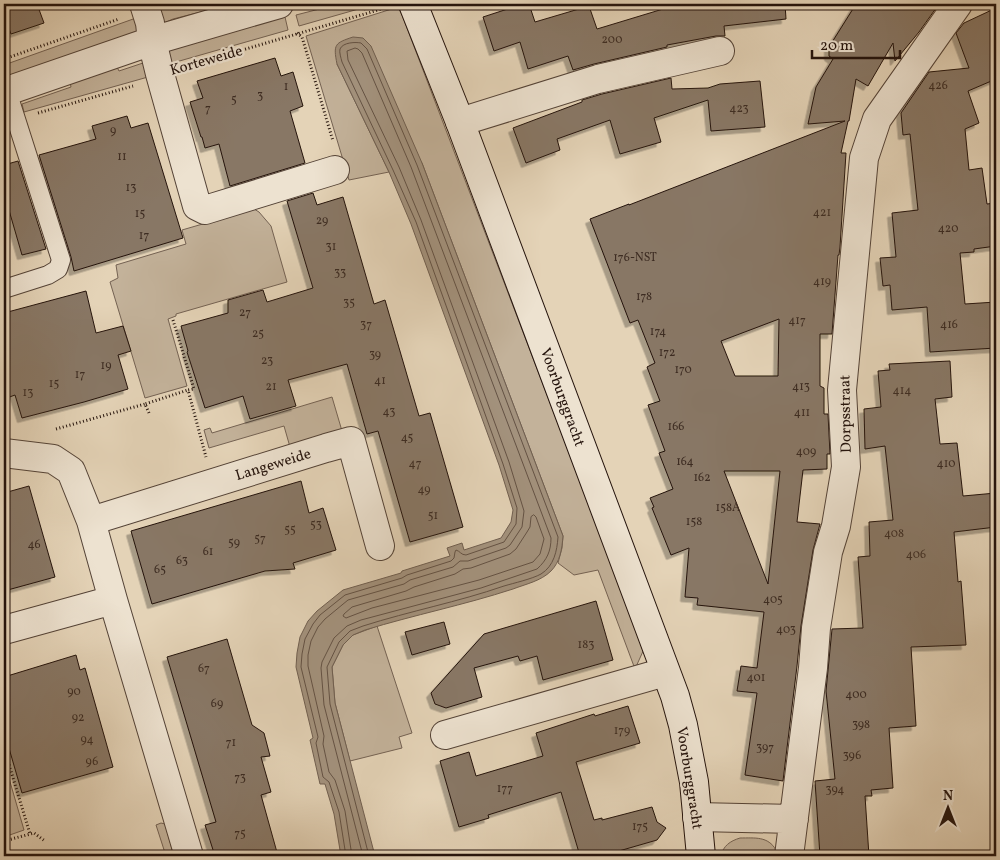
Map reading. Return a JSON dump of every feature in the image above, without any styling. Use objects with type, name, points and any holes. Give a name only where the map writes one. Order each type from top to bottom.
[{"type":"street","points":[[5,91],[152,41],[279,4]]},
{"type":"street","name":"Dorpsstraat","points":[[789,856],[813,668],[816,628],[828,552],[836,526],[846,467],[842,390],[864,158],[877,119],[958,4]]},
{"type":"street","name":"Voorburggracht","points":[[401,5],[460,122],[675,696],[688,747],[694,782],[701,856]]},
{"type":"street","points":[[145,6],[160,74],[196,206],[205,210],[335,170]]},
{"type":"street","points":[[460,122],[598,79],[720,51]]},
{"type":"street","name":"Langeweide","points":[[91,520],[351,441],[380,546]]},
{"type":"street","points":[[4,453],[53,459],[71,471],[91,520],[112,600],[189,856]]},
{"type":"street","points":[[4,630],[112,600]]},
{"type":"street","points":[[445,735],[665,672]]},
{"type":"street","points":[[697,817],[794,819]]},
{"type":"lane","points":[[4,289],[48,275],[58,269],[61,260],[5,91]]},
{"type":"path","name":"Korteweide","points":[[16,120],[150,81],[160,74],[401,5]]},
{"type":"path","points":[[4,59],[145,6]]},
{"type":"path","points":[[294,28],[297,34],[302,36],[338,157],[335,170]]},
{"type":"path","points":[[53,459],[52,431],[194,389],[173,320]]},
{"type":"path","points":[[188,390],[213,482]]},
{"type":"path","points":[[145,404],[149,413]]},
{"type":"path","points":[[4,748],[5,757],[30,834]]},
{"type":"path","points":[[4,841],[34,833],[45,841]]},
{"type":"shaded area","points":[[157,4],[232,4],[164,23]]},
{"type":"shaded area","points":[[339,4],[387,4],[364,10],[362,8],[299,26],[296,15]]},
{"type":"shaded area","points":[[398,7],[644,649],[635,669],[598,570],[574,575],[558,563],[563,536],[422,163],[337,64],[389,172],[349,180],[306,36]]},
{"type":"shaded area","points":[[285,17],[288,30],[169,64],[165,51],[247,26]]},
{"type":"shaded area","points":[[136,18],[141,31],[4,78],[4,65]]},
{"type":"shaded area","points":[[143,63],[148,77],[24,112],[22,104],[71,87],[70,82],[117,67],[119,71]]},
{"type":"shaded area","points":[[254,209],[271,226],[287,282],[176,314],[176,316],[168,319],[187,386],[145,398],[110,282],[118,278],[116,265],[186,244],[182,230]]},
{"type":"shaded area","points":[[332,397],[342,431],[290,447],[284,426],[209,448],[204,430],[210,428],[212,433]]},
{"type":"shaded area","points":[[377,626],[412,733],[399,737],[402,748],[350,761],[335,703],[332,667],[343,645],[353,635]]},
{"type":"shaded area","points":[[4,761],[24,830],[4,837]]},
{"type":"shaded area","points":[[165,824],[174,856],[166,856],[156,825]]},
{"type":"shaded area","points":[[740,838],[765,840],[773,845],[776,850],[773,856],[721,856],[723,849],[728,844]]},
{"type":"water","points":[[353,37],[363,38],[371,46],[422,163],[563,536],[557,564],[538,580],[495,595],[365,630],[353,635],[343,645],[332,667],[335,703],[375,856],[341,856],[334,814],[325,784],[320,784],[310,740],[313,738],[296,667],[300,637],[308,621],[317,611],[343,590],[450,556],[447,548],[462,543],[464,550],[501,538],[511,522],[513,510],[499,465],[411,224],[389,172],[337,64],[335,52],[337,45]]},
{"type":"building","points":[[4,4],[37,4],[44,23],[11,34],[4,15]]},
{"type":"building","points":[[523,4],[529,4],[535,22],[589,6],[597,29],[663,9],[663,4],[785,4],[786,19],[724,26],[725,36],[667,45],[667,47],[573,70],[568,56],[528,69],[520,42],[494,51],[483,17]]},
{"type":"building","points":[[856,4],[939,4],[895,61],[893,43],[868,86],[856,79],[841,153],[846,153],[832,334],[820,334],[820,386],[824,388],[824,414],[828,414],[830,454],[827,454],[827,469],[803,470],[797,522],[820,524],[813,550],[801,626],[783,781],[745,775],[757,693],[737,691],[741,666],[757,668],[764,612],[697,605],[698,598],[685,597],[689,548],[671,555],[652,508],[654,507],[650,498],[673,489],[659,453],[665,451],[648,405],[660,401],[647,367],[655,363],[638,320],[630,323],[590,219],[845,121],[808,124],[816,87],[833,59],[829,56],[829,47]],"holes":[[[779,319],[778,376],[735,376],[721,341]],[[724,471],[780,471],[768,584]]]},
{"type":"building","points":[[996,8],[996,79],[968,91],[979,123],[965,129],[969,170],[982,168],[987,204],[996,203],[996,246],[974,249],[974,252],[960,253],[965,304],[996,302],[996,348],[930,352],[927,307],[892,310],[890,285],[883,286],[880,258],[896,257],[892,213],[918,210],[910,134],[903,135],[901,113],[929,72],[969,68],[956,33],[964,23]]},
{"type":"building","points":[[275,58],[281,76],[293,72],[303,106],[290,111],[305,163],[230,186],[219,144],[205,148],[190,102],[203,98],[197,81]]},
{"type":"building","points":[[671,78],[672,89],[708,88],[720,84],[760,81],[765,127],[711,131],[708,100],[654,118],[661,142],[620,154],[610,120],[557,139],[560,150],[526,163],[513,128],[582,102],[582,100]]},
{"type":"building","points":[[127,116],[131,128],[148,123],[183,238],[74,271],[39,155],[96,139],[92,126]]},
{"type":"building","points":[[18,161],[46,249],[22,255],[4,193],[4,165]]},
{"type":"building","points":[[313,193],[317,205],[343,197],[374,304],[385,300],[419,416],[430,413],[463,527],[410,542],[378,431],[367,434],[347,364],[288,380],[296,406],[250,419],[243,396],[205,408],[187,352],[181,326],[228,313],[228,300],[263,290],[267,302],[313,288],[287,201]]},
{"type":"building","points":[[86,291],[96,333],[123,326],[131,351],[118,355],[128,389],[22,418],[15,395],[4,399],[4,313]]},
{"type":"building","points":[[950,361],[952,397],[935,399],[940,444],[957,443],[963,496],[996,493],[996,527],[954,532],[958,582],[961,581],[966,645],[911,647],[916,726],[889,728],[893,788],[871,790],[872,796],[865,796],[869,856],[820,856],[815,781],[835,779],[826,691],[832,629],[863,628],[858,557],[870,556],[869,522],[893,520],[885,446],[865,449],[864,409],[881,407],[878,371],[890,370],[889,364]]},
{"type":"building","points":[[301,481],[309,513],[323,508],[336,550],[293,563],[295,569],[265,571],[152,604],[131,531]]},
{"type":"building","points":[[29,486],[55,577],[4,591],[4,493]]},
{"type":"building","points":[[596,601],[613,660],[543,680],[537,656],[520,661],[518,656],[474,668],[482,697],[446,708],[435,704],[431,693],[484,634]]},
{"type":"building","points":[[444,622],[450,644],[412,655],[405,632]]},
{"type":"building","points":[[227,639],[252,725],[264,733],[270,756],[261,757],[271,792],[261,795],[278,856],[215,856],[205,825],[216,822],[167,657]]},
{"type":"building","points":[[76,655],[80,670],[85,668],[113,767],[22,793],[4,731],[4,677]]},
{"type":"building","points":[[628,706],[640,743],[576,762],[594,820],[602,818],[602,820],[652,807],[657,822],[666,828],[657,840],[612,853],[613,856],[580,856],[561,792],[488,815],[489,818],[459,827],[440,761],[469,752],[476,776],[543,756],[536,733],[594,714],[595,716]]}]
